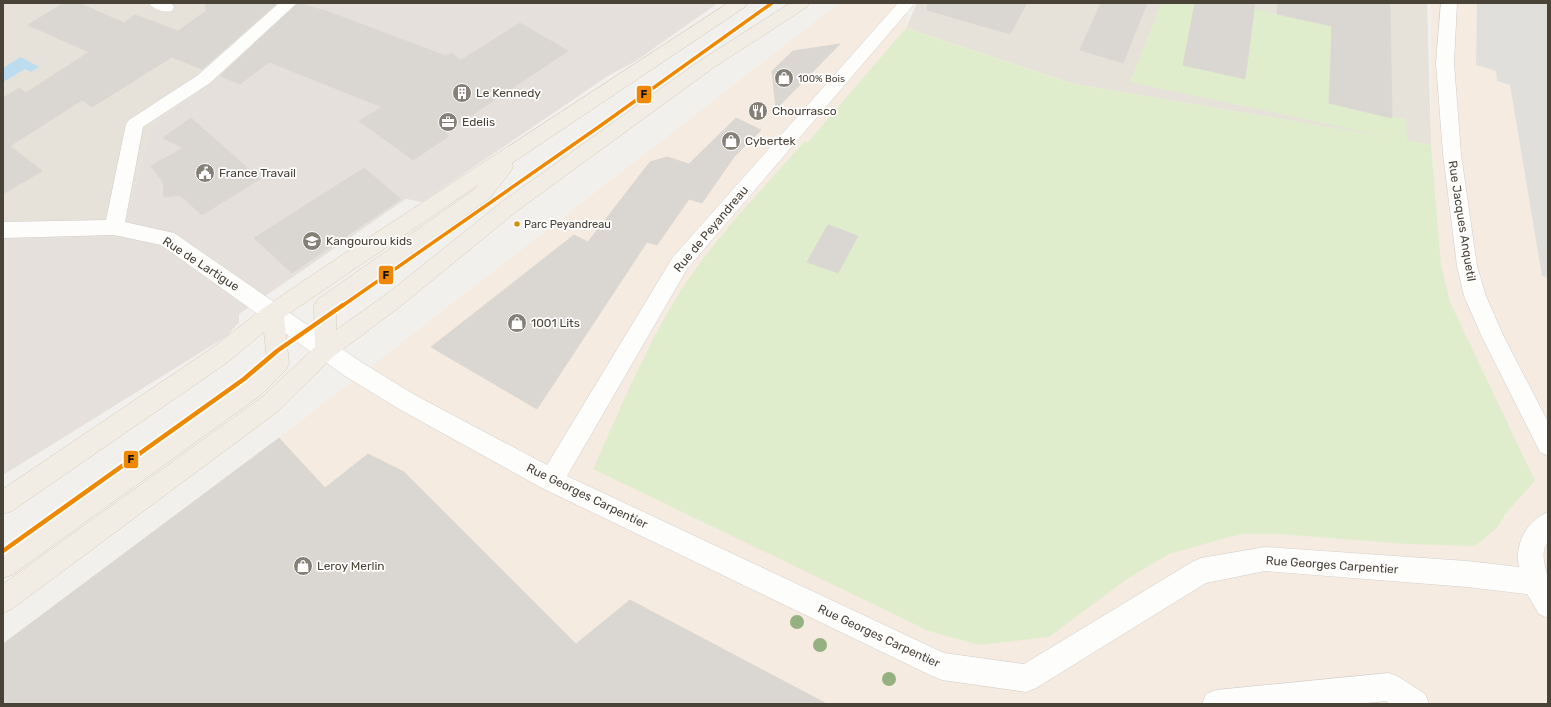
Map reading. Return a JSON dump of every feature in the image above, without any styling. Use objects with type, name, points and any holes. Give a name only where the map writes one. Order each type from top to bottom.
[{"type":"main road","points":[[3,503],[220,355],[274,313],[739,3]]},
{"type":"main road","points":[[3,600],[269,405],[326,350],[395,299],[510,206],[707,64],[801,3]]},
{"type":"main road","points":[[326,350],[325,305],[482,194],[517,150]]},
{"type":"main road","points":[[3,566],[253,388],[278,362],[274,313]]},
{"type":"street","points":[[114,227],[135,124],[204,79],[289,3]]},
{"type":"street","name":"Rue de Peyandreau","points":[[551,480],[680,263],[907,3]]},
{"type":"street","name":"Rue Jacques Anquetil","points":[[1449,3],[1445,63],[1452,154],[1467,266],[1475,296],[1492,337],[1548,445]]},
{"type":"street","name":"Rue de Lartigue","points":[[3,230],[114,227],[166,238],[326,350]]},
{"type":"street","name":"Rue Georges Carpentier","points":[[326,350],[353,369],[407,402],[551,480],[942,666],[1026,678],[1201,571],[1265,559],[1467,574],[1535,582]]},
{"type":"street","points":[[1548,524],[1533,541],[1531,564],[1535,582],[1548,605]]},
{"type":"street","points":[[1216,704],[1389,686],[1415,704]]},
{"type":"shaded area","points":[[3,3],[300,3],[253,51],[151,126],[121,238],[9,239],[3,238]]},
{"type":"shaded area","points":[[300,3],[718,3],[636,61],[608,76],[422,202],[406,199],[239,314],[239,322],[227,336],[3,475],[3,238],[121,238],[151,126],[253,51]]},
{"type":"shaded area","name":"Parc Peyandreau","points":[[839,3],[907,3],[906,28],[1074,84],[1431,145],[1431,3],[1548,3],[1548,704],[3,704],[3,644],[279,438]]},
{"type":"shaded area","points":[[917,3],[1427,3],[1431,145],[1074,84],[906,28]]},
{"type":"shaded area","points":[[1477,3],[1548,3],[1548,278],[1542,276],[1510,85],[1497,81],[1496,71],[1476,65]]},
{"type":"green space","points":[[1161,3],[1195,3],[1183,65],[1245,79],[1254,9],[1332,26],[1330,103],[1406,119],[1407,140],[1431,145],[1441,265],[1450,302],[1535,481],[1506,513],[1497,528],[1475,546],[1407,544],[1279,534],[1240,534],[1169,554],[1127,579],[1049,637],[979,645],[929,631],[593,469],[631,383],[652,341],[663,320],[689,279],[736,218],[805,141],[808,142],[906,28],[1074,84],[1394,138],[1130,82]]},
{"type":"water","points":[[21,57],[39,67],[31,72],[25,69],[3,82],[3,68]]},
{"type":"building","points":[[64,3],[79,3],[124,23],[135,15],[178,31],[206,11],[205,3],[277,3],[202,69],[172,57],[92,107],[82,100],[10,146],[42,171],[3,194],[3,98],[19,88],[26,93],[89,52],[28,25]]},
{"type":"building","points":[[298,3],[329,12],[446,56],[451,53],[461,60],[520,23],[568,51],[445,133],[449,136],[413,160],[359,121],[382,107],[269,62],[240,84],[220,76]]},
{"type":"building","points":[[928,3],[1027,3],[1010,34],[927,10]]},
{"type":"building","points":[[1101,3],[1147,3],[1123,63],[1080,50]]},
{"type":"building","points":[[1195,3],[1255,3],[1245,79],[1183,65]]},
{"type":"building","points":[[1278,3],[1390,3],[1392,118],[1329,103],[1332,26],[1277,14]]},
{"type":"building","points":[[840,44],[776,109],[772,71],[793,51]]},
{"type":"building","name":"France Travail","points":[[191,118],[260,179],[202,215],[180,195],[164,197],[163,182],[151,166],[183,148],[163,138]]},
{"type":"building","points":[[736,118],[761,130],[734,157],[702,203],[689,199],[657,245],[647,242],[537,409],[431,347],[574,235],[588,242],[650,162],[667,157],[689,164]]},
{"type":"building","points":[[364,168],[401,199],[292,273],[254,238]]},
{"type":"building","points":[[828,225],[858,236],[838,273],[807,262]]},
{"type":"building","name":"Leroy Merlin","points":[[279,438],[325,488],[368,454],[404,472],[576,644],[630,600],[827,704],[3,704],[3,644]]},
{"type":"transit line","name":"F","points":[[3,551],[244,379],[277,351],[600,126],[772,3]]},
{"type":"place","name":"100% Bois","points":[[784,78]]},
{"type":"place","name":"Le Kennedy","points":[[462,93]]},
{"type":"place","name":"Chourrasco","points":[[758,111]]},
{"type":"place","name":"Edelis","points":[[448,122]]},
{"type":"place","name":"Cybertek","points":[[731,141]]},
{"type":"place","name":"France Travail","points":[[205,173]]},
{"type":"place","name":"Parc Peyandreau","points":[[517,224]]},
{"type":"place","name":"Kangourou kids","points":[[312,241]]},
{"type":"place","name":"1001 Lits","points":[[517,323]]},
{"type":"place","name":"Leroy Merlin","points":[[303,566]]}]
